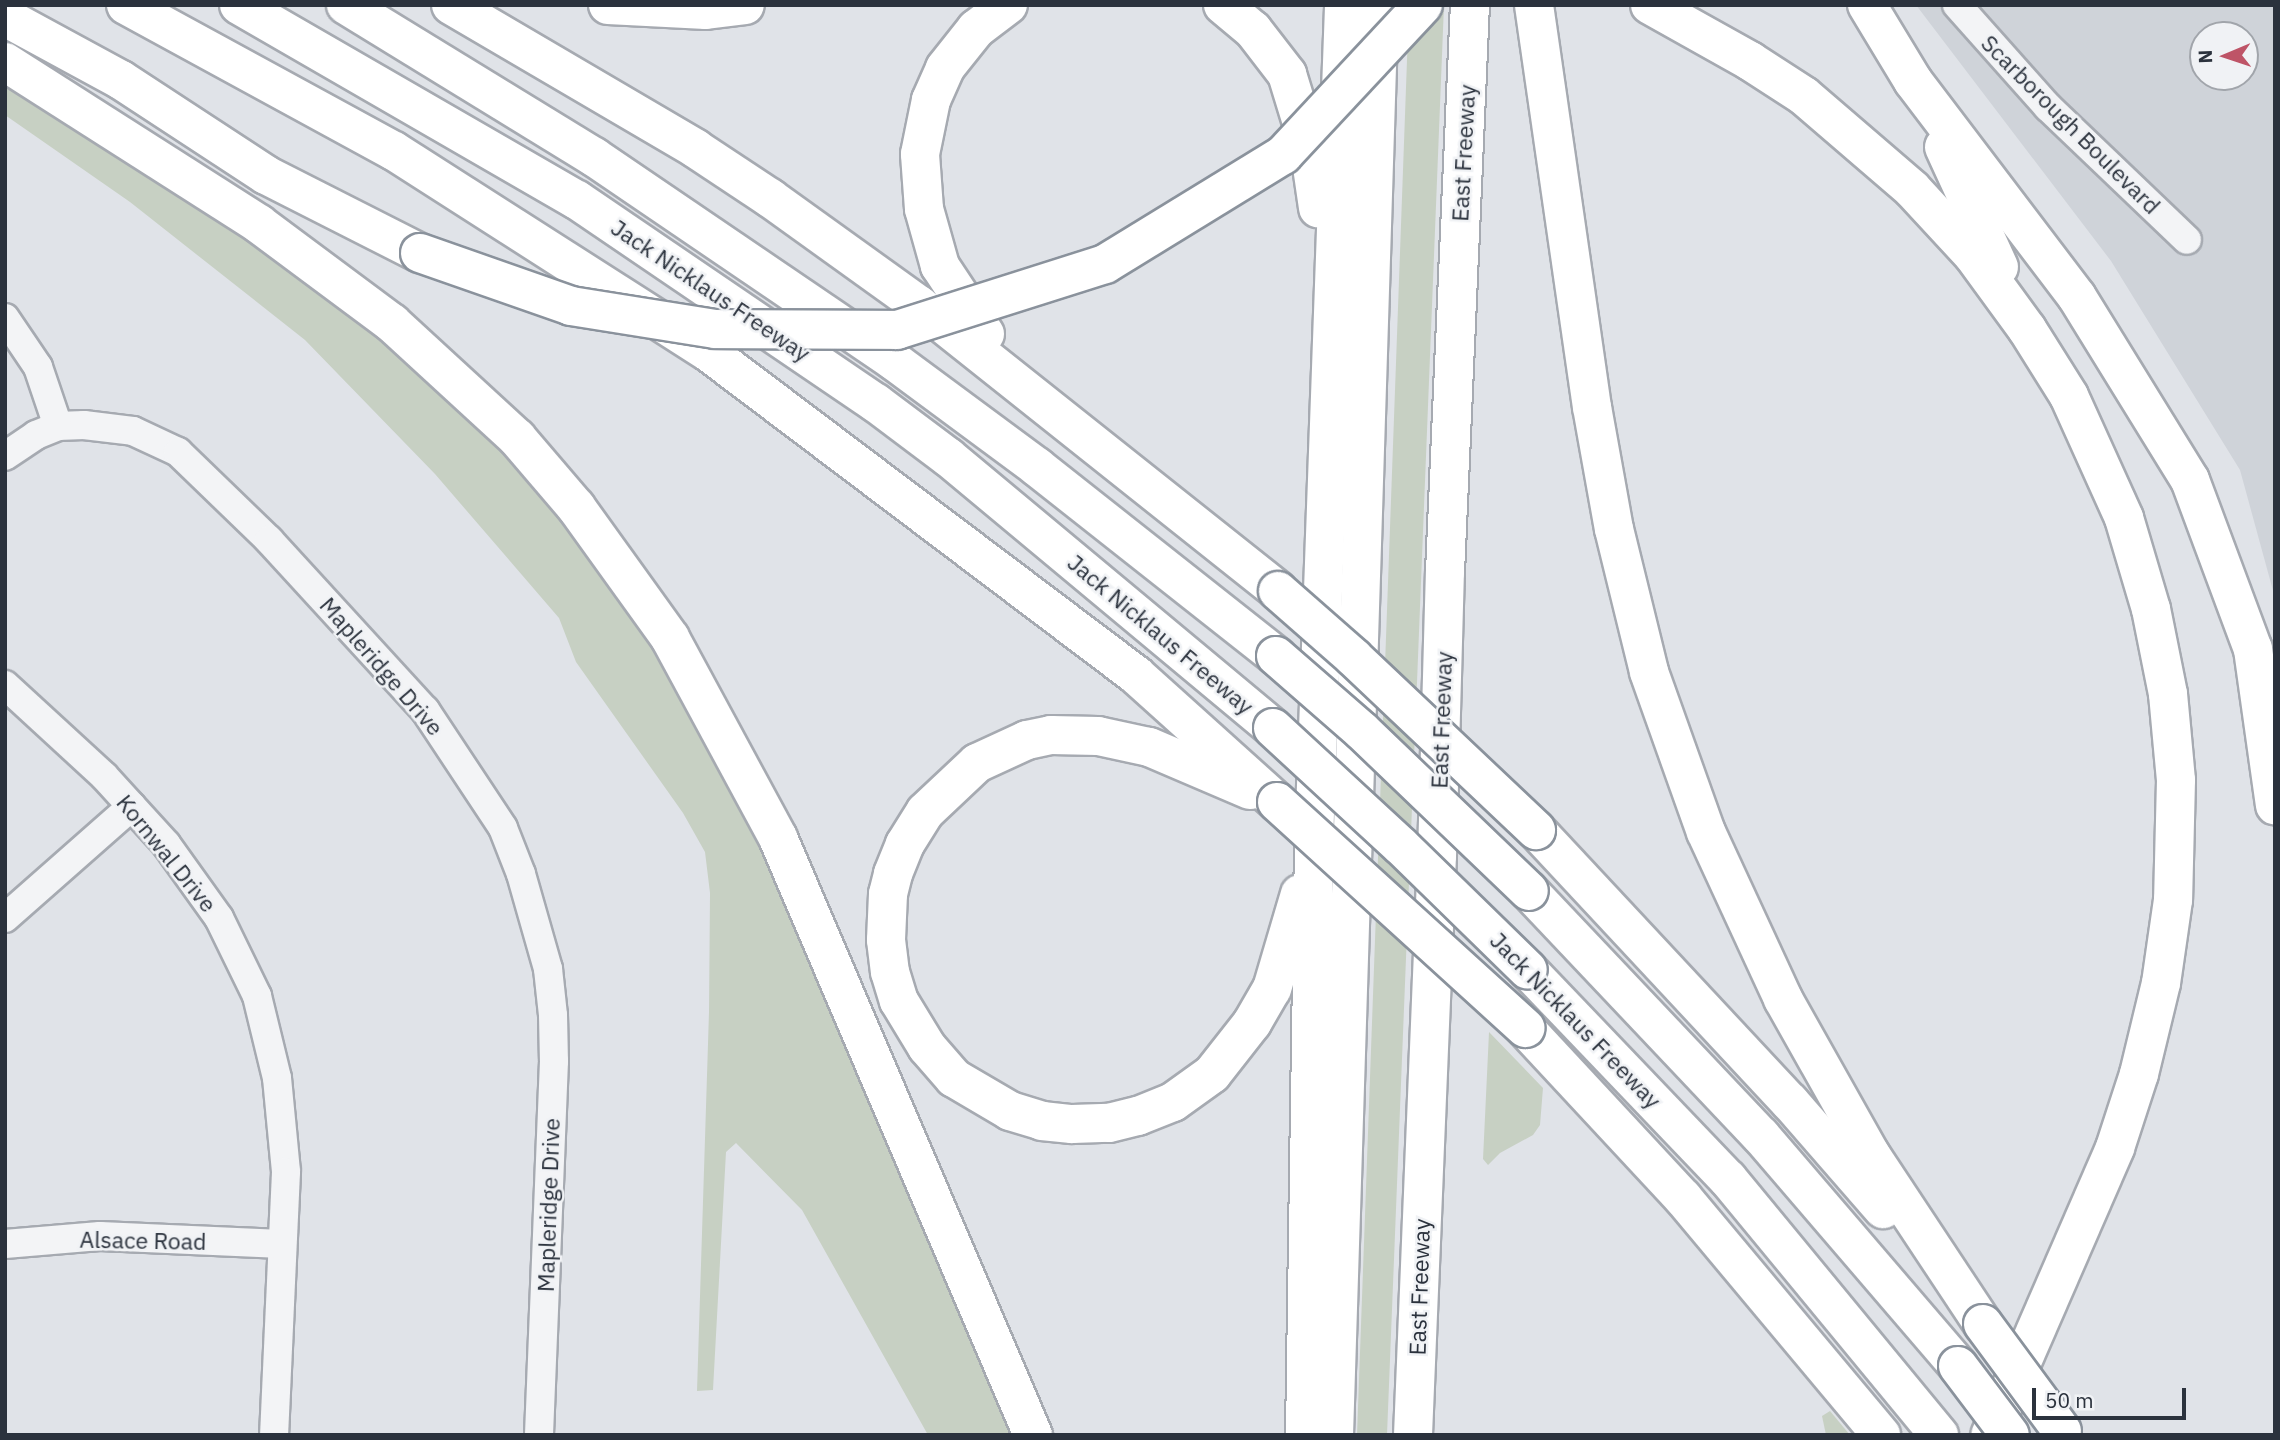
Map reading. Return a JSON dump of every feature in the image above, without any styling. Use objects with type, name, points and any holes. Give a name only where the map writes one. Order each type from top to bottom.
[{"type":"highway","points":[[126,5],[394,151],[707,351],[1136,675],[1525,1028],[1683,1198],[1881,1435]]},
{"type":"highway","name":"Jack Nicklaus Freeway","points":[[239,5],[577,200],[876,402],[948,457],[1273,728],[1401,846],[1528,970],[1728,1179],[1936,1430]]},
{"type":"highway","name":"Jack Nicklaus Freeway","points":[[346,5],[594,157],[894,361],[1037,467],[1276,656],[1371,739],[1529,891],[1761,1136],[1958,1366],[2010,1435]]},
{"type":"highway","points":[[451,5],[696,149],[770,198],[919,305],[1278,591],[1363,666],[1536,830],[1790,1102],[1983,1324]]},
{"type":"highway","points":[[608,5],[706,10],[745,5]]},
{"type":"highway","points":[[1008,5],[976,29],[959,49],[945,68],[931,100],[920,155],[924,209],[940,265],[959,297],[997,350],[1065,419]]},
{"type":"highway","points":[[1223,5],[1253,30],[1271,51],[1287,74],[1300,109],[1309,146],[1318,212],[1329,377]]},
{"type":"highway","points":[[1305,1435],[1314,841],[1344,5]]},
{"type":"highway","points":[[1334,1435],[1379,5]]},
{"type":"highway","points":[[5,17],[121,80],[266,175],[420,253],[571,306],[715,329],[897,330],[1105,264],[1283,155],[1423,5]]},
{"type":"highway","name":"East Freeway","points":[[1413,1435],[1437,856],[1445,559],[1470,5]]},
{"type":"highway","points":[[1534,5],[1595,421],[1614,529],[1649,672],[1706,832],[1783,999],[1871,1154],[1983,1324],[2063,1433]]},
{"type":"highway","points":[[1650,5],[1718,42],[1804,96],[1912,188],[1973,255],[2027,329],[2069,396],[2104,467],[2139,564],[2161,650],[2176,780],[2173,900],[2161,983],[2139,1074],[2101,1182],[1990,1435]]},
{"type":"highway","points":[[1867,5],[1913,81],[2077,297],[2190,480],[2253,649],[2275,805]]},
{"type":"highway","points":[[5,62],[259,224],[392,323],[517,438],[576,507],[670,638],[778,838],[1032,1435]]},
{"type":"highway","points":[[1913,81],[2027,329]]},
{"type":"highway","points":[[1277,802],[1149,747],[1098,736],[1051,736],[1027,740],[977,763],[949,786],[919,820],[905,844],[888,894],[886,940],[890,972],[899,1001],[912,1026],[954,1078],[990,1101],[1026,1117],[1072,1124],[1109,1123],[1138,1116],[1172,1102],[1212,1074],[1252,1023],[1272,989],[1314,841]]},
{"type":"street","name":"Scarborough Boulevard","points":[[1957,5],[2049,107],[2187,240]]},
{"type":"street","points":[[5,318],[38,367],[58,426]]},
{"type":"street","name":"Mapleridge Drive","points":[[5,456],[36,435],[58,426],[109,426],[133,431],[178,452],[269,540],[425,710],[503,828],[521,874],[548,969],[553,1015],[554,1061],[539,1435]]},
{"type":"street","name":"Kornwal Drive","points":[[5,685],[104,776],[180,862],[219,918],[257,996],[270,1041],[282,1114],[286,1172],[274,1435]]},
{"type":"street","points":[[5,918],[132,806]]},
{"type":"street","name":"Alsace Road","points":[[5,1244],[100,1236],[282,1244]]},
{"type":"shaded area","points":[[1409,5],[1444,5],[1387,1435],[1357,1435]]},
{"type":"shaded area","points":[[1916,5],[2275,5],[2275,598],[2240,470],[2111,261]]},
{"type":"shaded area","points":[[5,81],[202,197],[441,375],[608,568],[722,754],[1012,1435],[928,1435],[802,1210],[736,1143],[726,1152],[713,1390],[697,1391],[709,1012],[710,893],[705,852],[683,813],[576,662],[559,618],[435,474],[305,340],[130,202],[5,115]]},
{"type":"shaded area","points":[[1489,1032],[1543,1088],[1540,1125],[1533,1135],[1500,1153],[1488,1165],[1483,1159]]},
{"type":"shaded area","points":[[1830,1411],[1850,1435],[1826,1435],[1822,1416]]}]
